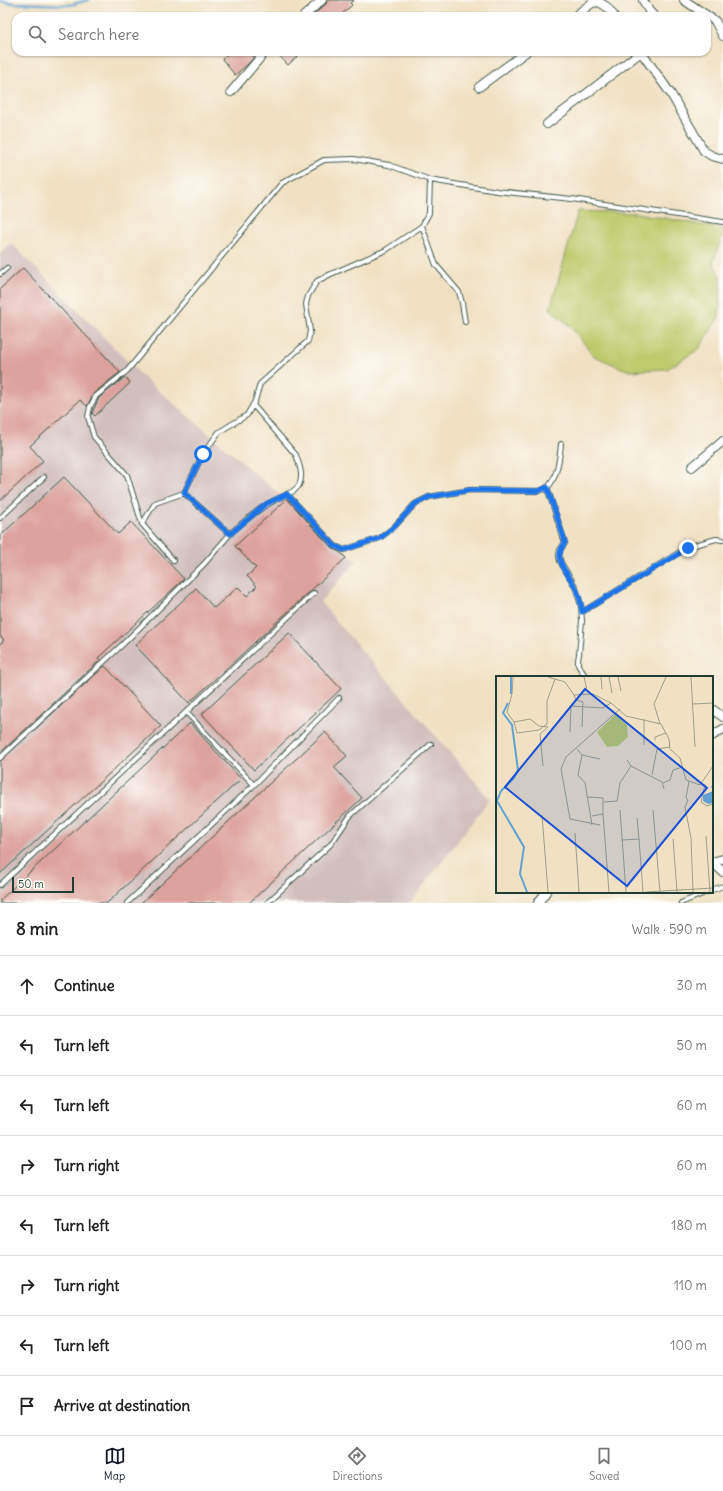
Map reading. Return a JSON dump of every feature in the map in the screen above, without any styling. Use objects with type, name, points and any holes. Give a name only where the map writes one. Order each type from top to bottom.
[{"type":"street","points":[[308,12],[322,0]]},
{"type":"street","points":[[643,0],[650,12]]},
{"type":"street","points":[[684,0],[702,12]]},
{"type":"street","points":[[580,12],[592,3],[599,2],[610,12]]},
{"type":"street","points":[[711,18],[715,21],[723,36]]},
{"type":"street","points":[[231,92],[262,56]]},
{"type":"street","points":[[479,87],[521,56]]},
{"type":"street","points":[[547,124],[636,56]]},
{"type":"street","points":[[644,56],[671,94],[704,151],[712,156],[723,159]]},
{"type":"street","points":[[692,467],[723,441]]},
{"type":"street","points":[[713,710],[723,717]]},
{"type":"street","points":[[713,735],[723,729]]},
{"type":"street","points":[[713,862],[723,859]]},
{"type":"street","points":[[713,863],[723,872]]},
{"type":"street","points":[[538,903],[545,893]]},
{"type":"lane","points":[[174,561],[142,524],[127,475],[94,437],[88,417],[90,407],[96,396],[127,371],[282,184],[324,160],[354,159],[389,165],[430,180],[496,191],[572,199],[723,222]]},
{"type":"lane","points":[[142,524],[155,504],[184,493],[203,454],[218,432],[247,415],[260,384],[308,341],[310,331],[306,304],[308,296],[317,281],[386,250],[422,226],[429,213],[430,180]]},
{"type":"lane","points":[[422,226],[436,265],[459,292],[465,322]]},
{"type":"lane","points":[[0,274],[7,268]]},
{"type":"lane","points":[[0,758],[123,644],[204,564],[230,534],[266,504],[287,494],[297,488],[300,484],[302,476],[296,455],[252,405]]},
{"type":"lane","points":[[287,494],[335,546],[344,550],[380,538],[394,527],[415,504],[429,497],[470,490],[539,491],[547,487],[553,479],[560,456],[561,444]]},
{"type":"lane","points":[[0,518],[44,477]]},
{"type":"lane","points":[[547,487],[565,543],[560,550],[560,561],[575,586],[581,605],[580,654],[578,665],[585,676]]},
{"type":"lane","points":[[184,493],[230,534]]},
{"type":"lane","points":[[582,612],[688,548],[716,539],[723,540]]},
{"type":"lane","points":[[0,885],[314,593]]},
{"type":"lane","points":[[127,903],[254,785],[339,698]]},
{"type":"lane","points":[[186,712],[254,785]]},
{"type":"lane","points":[[267,903],[330,844],[350,816],[431,744]]},
{"type":"lane","points":[[713,890],[723,886]]},
{"type":"lane","points":[[681,903],[705,893]]},
{"type":"shaded area","points":[[11,243],[145,379],[357,561],[320,602],[490,799],[409,903],[0,903],[0,253]]},
{"type":"green space","points":[[578,211],[638,213],[723,229],[723,234],[713,262],[721,279],[719,317],[699,349],[667,369],[629,371],[594,356],[570,326],[550,309]]},
{"type":"building","points":[[327,0],[354,0],[350,3],[352,5],[344,12],[317,12],[326,4]]},
{"type":"building","points":[[225,56],[254,57],[235,75],[222,59]]},
{"type":"building","points":[[280,56],[298,56],[288,65]]},
{"type":"building","points":[[23,268],[120,372],[94,393],[87,406],[80,400],[30,446],[43,461],[0,501],[0,289]]},
{"type":"building","points":[[125,377],[130,383],[95,416],[92,413],[99,398]]},
{"type":"building","points":[[64,477],[118,534],[131,522],[184,579],[98,658],[100,660],[0,753],[0,644],[4,640],[0,636],[0,536]]},
{"type":"building","points":[[287,499],[332,548],[346,558],[189,703],[135,645],[196,588],[214,608],[238,587],[247,596],[257,586],[247,576],[256,568],[235,546]]},
{"type":"building","points":[[289,633],[341,689],[254,770],[202,714]]},
{"type":"building","points":[[105,666],[161,726],[0,874],[0,761]]},
{"type":"building","points":[[190,723],[241,779],[107,903],[0,903],[0,900]]},
{"type":"building","points":[[325,732],[347,756],[334,767],[362,798],[249,903],[141,903]]},
{"type":"waterway","points":[[0,1],[13,3],[70,5],[88,0]]},
{"type":"route","points":[[203,454],[184,493],[230,534],[266,504],[287,494],[335,546],[344,550],[380,538],[394,527],[415,504],[429,497],[450,492],[470,490],[539,491],[547,487],[565,543],[560,550],[560,561],[575,586],[582,612],[688,548]]}]
